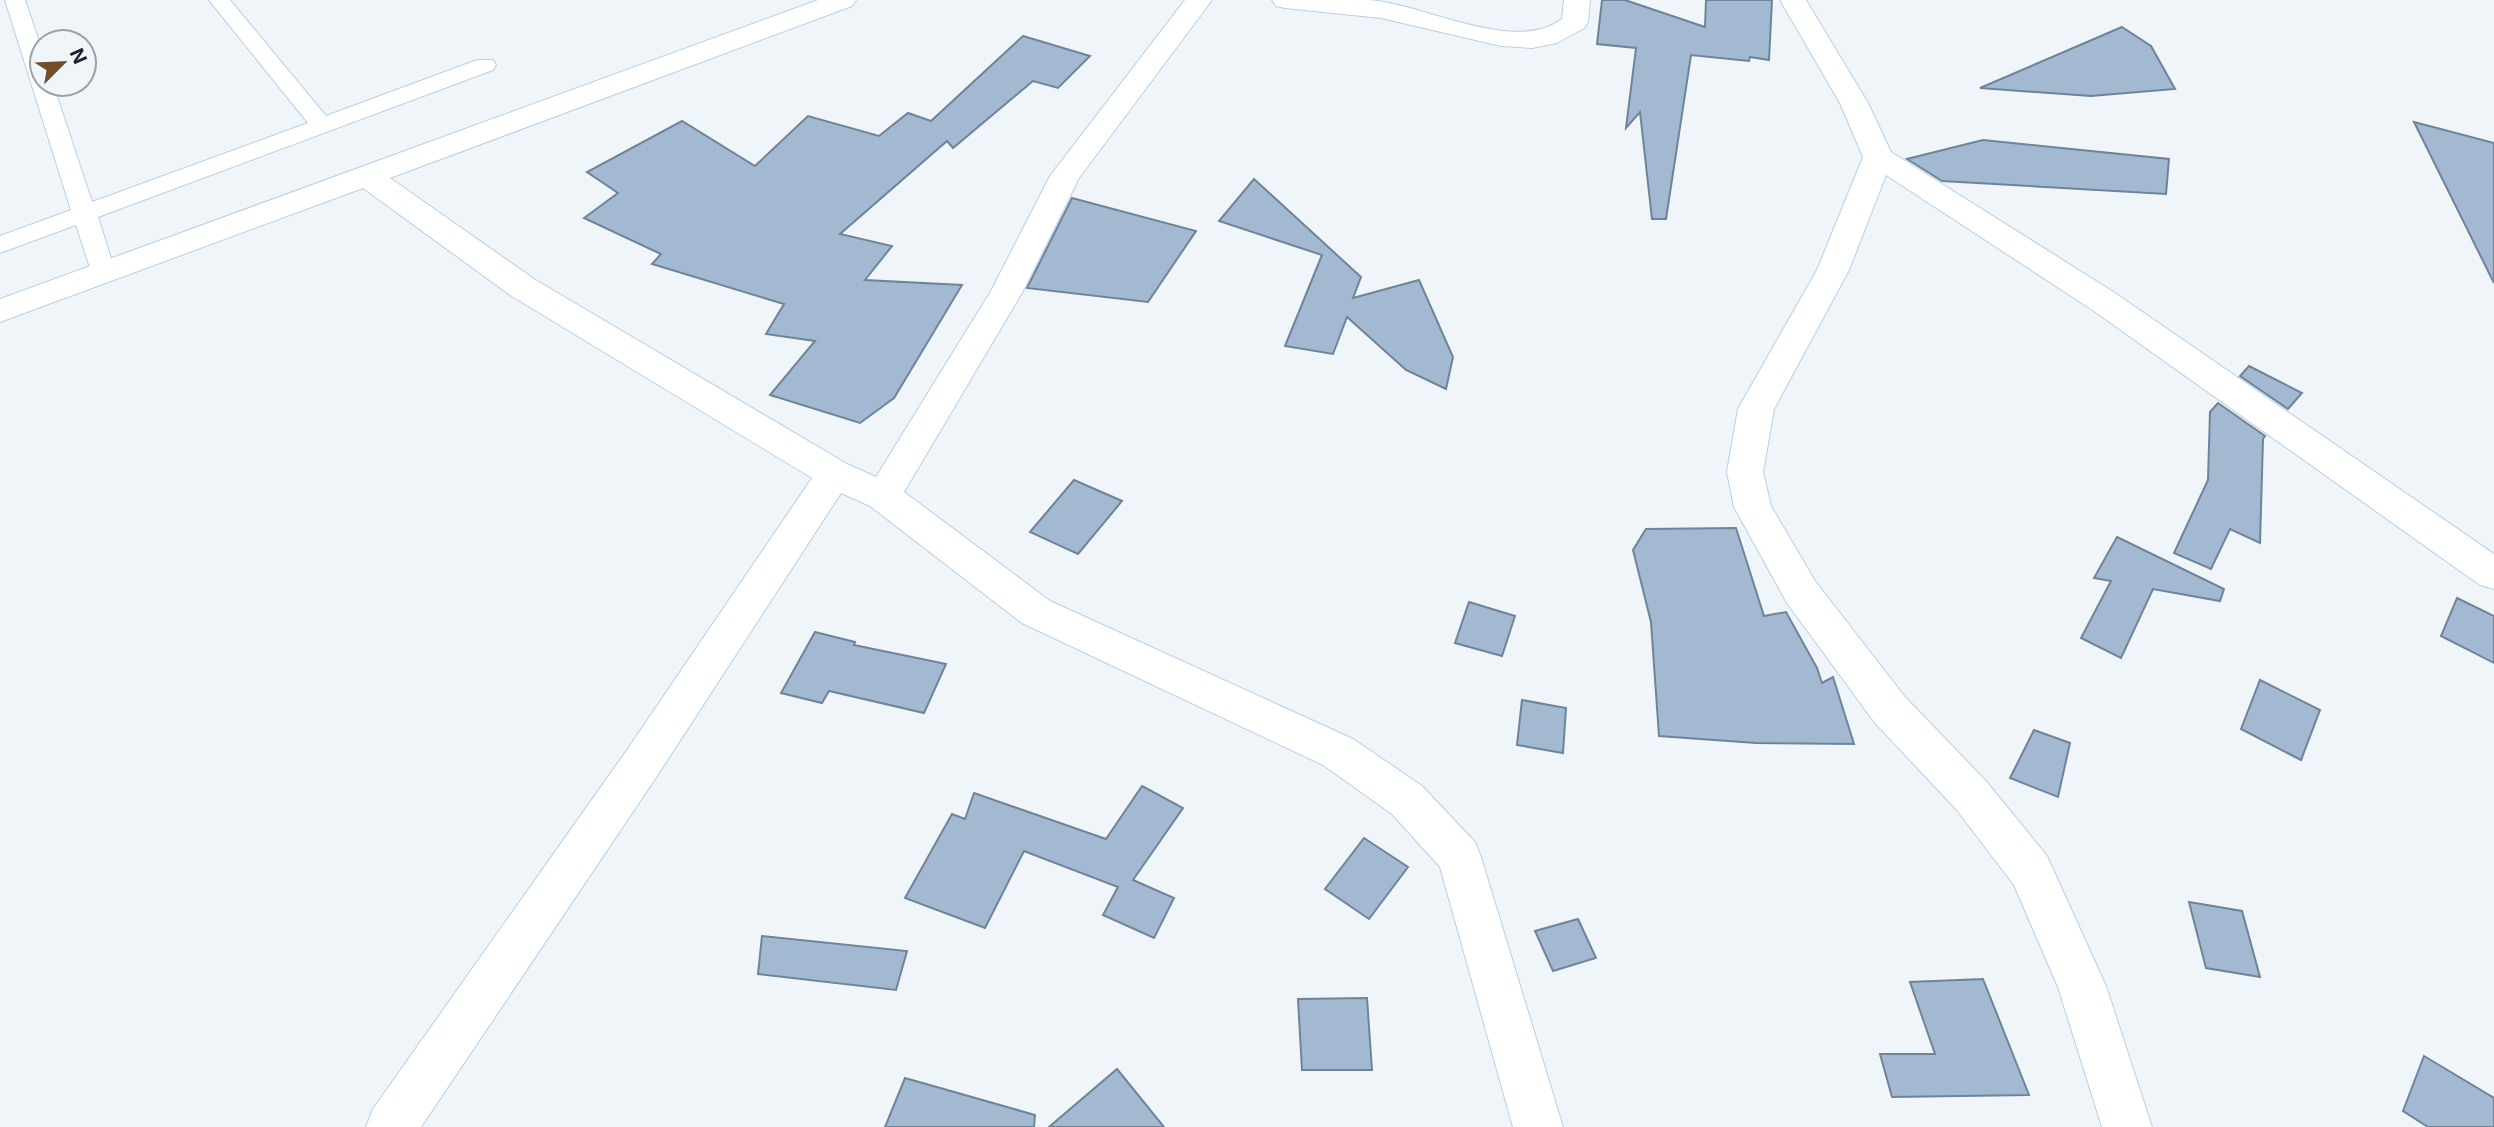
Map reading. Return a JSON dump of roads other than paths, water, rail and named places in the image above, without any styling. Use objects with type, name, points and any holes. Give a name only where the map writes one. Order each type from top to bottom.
[{"type":"street","points":[[0,311],[842,0]]},
{"type":"street","points":[[883,496],[1007,291],[1065,176],[1199,0]]},
{"type":"street","points":[[1285,0],[1370,8],[1456,27],[1489,38],[1513,40],[1539,39],[1564,32],[1575,22],[1577,0]]},
{"type":"street","points":[[1793,0],[1854,103],[1878,158],[2103,301],[2494,574]]},
{"type":"street","points":[[1878,158],[1833,270],[1756,409],[1745,472],[1753,507],[1801,592],[1848,656],[1891,710],[1971,795],[2031,871],[2082,986],[2127,1127]]},
{"type":"street","points":[[368,177],[522,287],[834,474],[883,496],[1036,612],[1338,752],[1408,800],[1460,857],[1538,1127]]},
{"type":"street","points":[[391,1127],[642,763],[834,474]]},
{"type":"lane","points":[[15,0],[28,40]]},
{"type":"lane","points":[[219,0],[322,125]]},
{"type":"lane","points":[[0,245],[485,65]]},
{"type":"lane","points":[[47,98],[104,274]]}]
